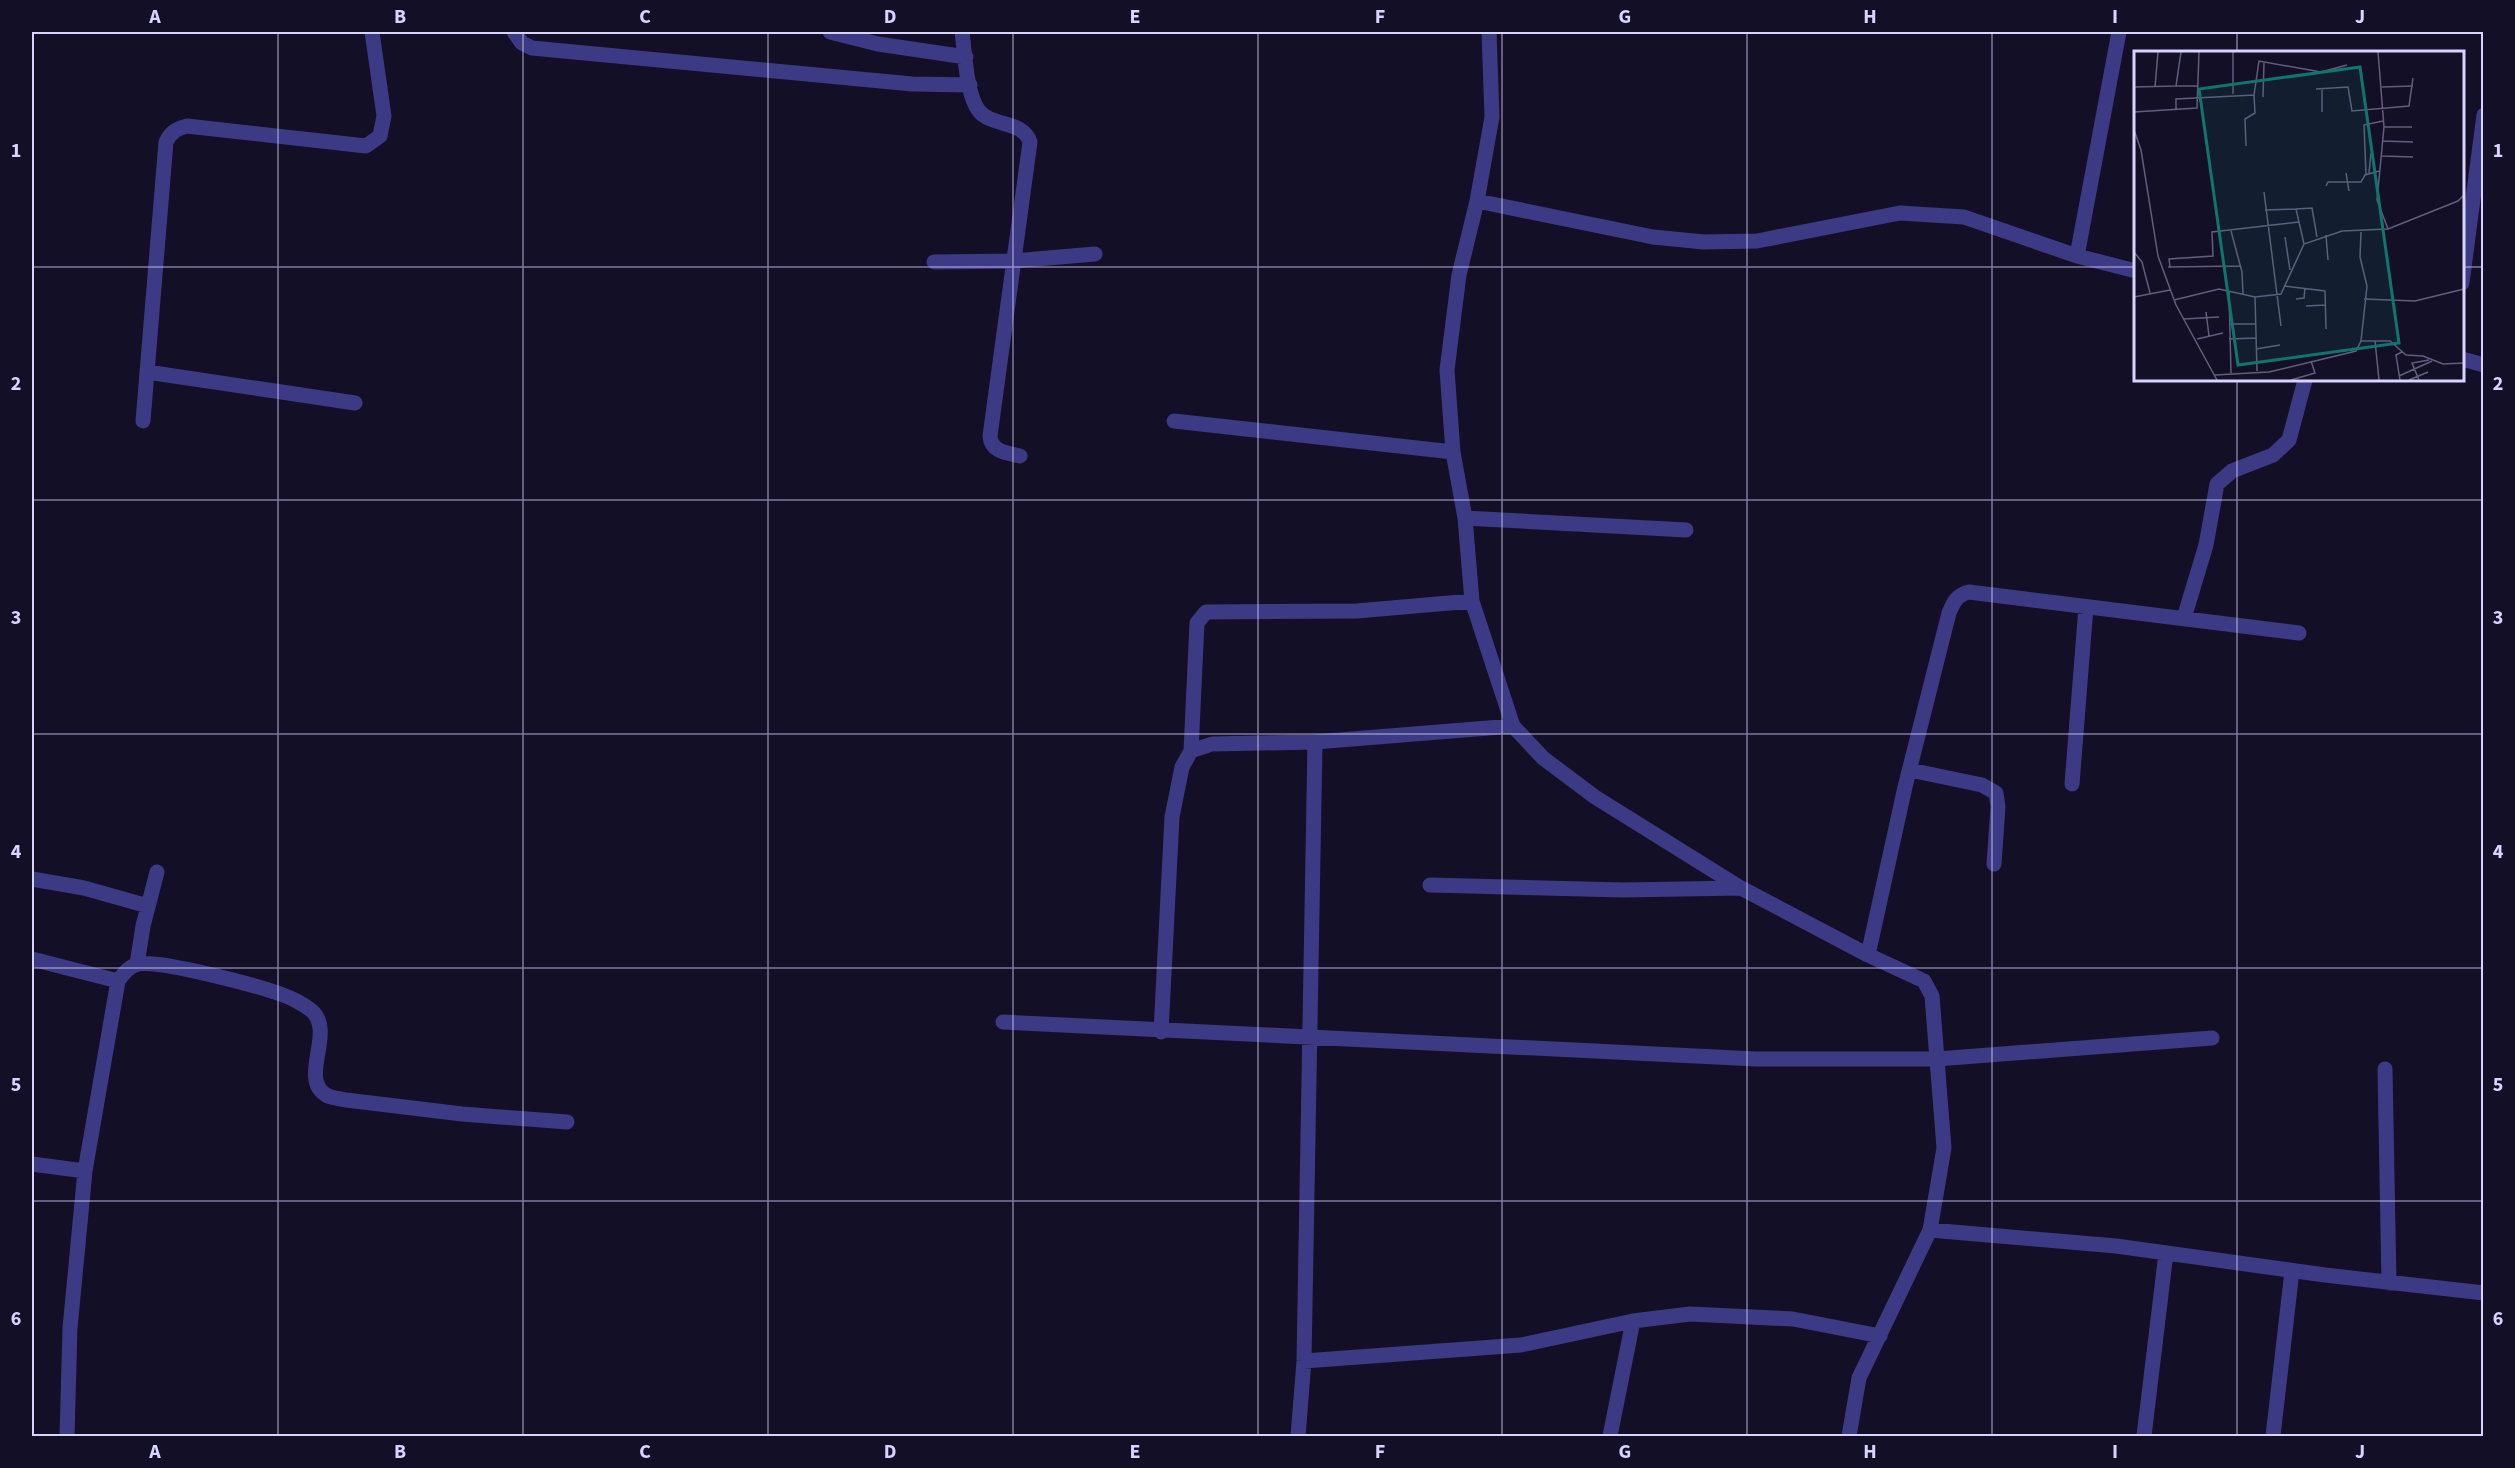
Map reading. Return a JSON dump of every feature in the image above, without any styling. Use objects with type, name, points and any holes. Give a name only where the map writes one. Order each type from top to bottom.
[{"type":"street","points":[[143,422],[166,142],[170,134],[177,128],[187,126],[366,146],[380,136],[384,127],[372,32]]},
{"type":"street","points":[[514,32],[522,44],[532,48],[912,84],[970,85]]},
{"type":"street","points":[[830,32],[878,44],[966,57]]},
{"type":"street","points":[[962,32],[970,85],[979,110],[986,116],[1028,135],[1030,142],[990,436],[995,448],[1020,456]]},
{"type":"street","points":[[1489,32],[1492,117],[1477,201],[1459,275],[1448,370],[1453,452],[1465,518],[1472,601],[1513,726],[1543,758],[1595,797],[1741,888],[1868,955],[1924,981],[1932,996],[1944,1148],[1930,1230],[1859,1378],[1849,1437]]},
{"type":"street","points":[[2078,256],[2120,32]]},
{"type":"street","points":[[2464,278],[2477,216],[2484,115]]},
{"type":"street","points":[[1477,201],[1653,237],[1704,242],[1757,241],[1900,213],[1964,217],[2078,256],[2134,270]]},
{"type":"street","points":[[934,262],[1014,261],[1095,254]]},
{"type":"street","points":[[2464,359],[2484,365]]},
{"type":"street","points":[[147,372],[355,403]]},
{"type":"street","points":[[2184,618],[2206,545],[2217,484],[2232,471],[2273,455],[2289,440],[2304,381]]},
{"type":"street","points":[[1174,421],[1453,452]]},
{"type":"street","points":[[1465,518],[1686,530]]},
{"type":"street","points":[[1868,955],[1949,613],[1953,602],[1959,595],[1969,592],[2299,633]]},
{"type":"street","points":[[1161,1032],[1172,817],[1182,767],[1191,752],[1197,623],[1206,612],[1357,611],[1472,601]]},
{"type":"street","points":[[2072,784],[2086,607]]},
{"type":"street","points":[[1191,752],[1212,744],[1315,742],[1513,726]]},
{"type":"street","points":[[1298,1437],[1304,1361],[1315,742]]},
{"type":"street","points":[[1910,770],[1982,785],[1996,793],[1998,807],[1994,864]]},
{"type":"street","points":[[137,964],[157,872]]},
{"type":"street","points":[[32,879],[84,888],[148,906]]},
{"type":"street","points":[[1430,885],[1623,890],[1741,888]]},
{"type":"street","points":[[32,960],[118,981]]},
{"type":"street","points":[[67,1437],[70,1328],[85,1171],[118,981],[127,970],[137,964],[164,965],[264,989],[285,996],[312,1011],[319,1022],[321,1033],[315,1078],[319,1088],[327,1095],[346,1100],[462,1114],[567,1122]]},
{"type":"street","points":[[1003,1022],[1161,1032],[1310,1036],[1756,1059],[1937,1059],[2212,1038]]},
{"type":"street","points":[[2385,1069],[2389,1283]]},
{"type":"street","points":[[32,1164],[85,1171]]},
{"type":"street","points":[[1930,1230],[2116,1246],[2389,1283],[2484,1293]]},
{"type":"street","points":[[2144,1437],[2166,1253]]},
{"type":"street","points":[[2273,1437],[2292,1270]]},
{"type":"street","points":[[1304,1361],[1521,1345],[1633,1321],[1690,1314],[1794,1319],[1880,1336]]},
{"type":"street","points":[[1610,1437],[1633,1321]]}]
